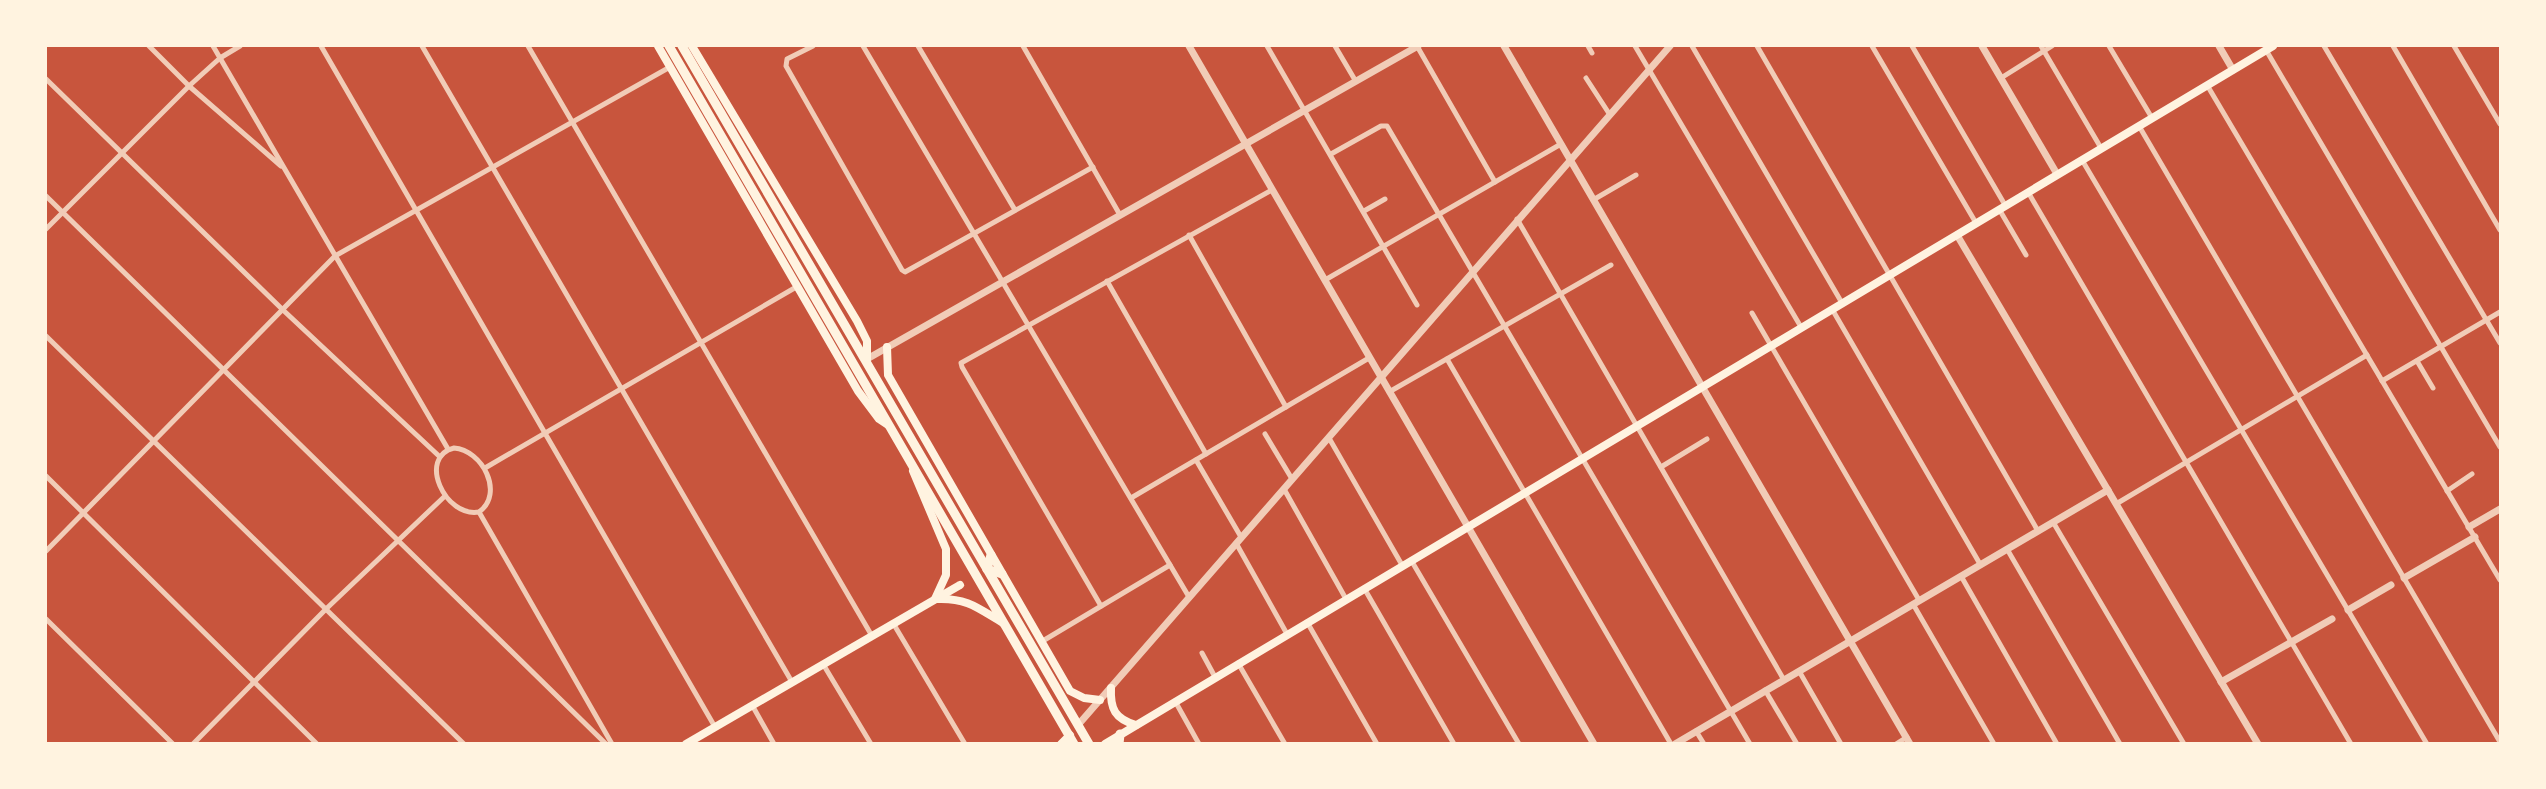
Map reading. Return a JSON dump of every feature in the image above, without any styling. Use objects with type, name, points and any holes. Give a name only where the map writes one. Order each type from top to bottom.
[{"type":"main road","points":[[658,46],[858,391],[879,419],[890,426]]},
{"type":"main road","points":[[670,46],[1072,739]]},
{"type":"main road","points":[[682,46],[867,359],[1089,744]]},
{"type":"main road","points":[[692,63],[696,48]]},
{"type":"main road","points":[[696,48],[857,321],[867,341],[867,359]]},
{"type":"main road","points":[[1105,744],[1119,739],[1136,725],[1238,663],[2270,48]]},
{"type":"main road","points":[[750,203],[777,231]]},
{"type":"main road","points":[[887,347],[888,375],[1070,691],[1084,698],[1100,700]]},
{"type":"main road","points":[[855,366],[867,359]]},
{"type":"main road","points":[[909,460],[946,549],[946,575],[935,599]]},
{"type":"main road","points":[[987,569],[991,555]]},
{"type":"main road","points":[[987,569],[1002,574]]},
{"type":"main road","points":[[689,743],[960,585]]},
{"type":"main road","points":[[935,599],[965,601],[1003,623]]},
{"type":"main road","points":[[1111,688],[1111,706],[1115,714],[1121,720],[1136,725]]},
{"type":"main road","points":[[1060,744],[1072,739],[1078,725]]},
{"type":"street","points":[[149,46],[286,171]]},
{"type":"street","points":[[213,46],[448,449]]},
{"type":"street","points":[[46,229],[190,86],[220,58],[240,46]]},
{"type":"street","points":[[321,46],[715,727]]},
{"type":"street","points":[[422,46],[792,682]]},
{"type":"street","points":[[528,46],[872,636]]},
{"type":"street","points":[[813,46],[785,62],[905,272],[1093,167]]},
{"type":"street","points":[[863,46],[1189,597]]},
{"type":"street","points":[[918,46],[1015,210]]},
{"type":"street","points":[[1023,46],[1120,215]]},
{"type":"street","points":[[1189,46],[1594,744]]},
{"type":"street","points":[[1267,46],[1418,305]]},
{"type":"street","points":[[1335,46],[1355,80]]},
{"type":"street","points":[[867,359],[1418,46],[1495,182]]},
{"type":"street","points":[[1504,46],[1909,740],[1896,744]]},
{"type":"street","points":[[1588,46],[1592,53]]},
{"type":"street","points":[[1635,46],[1801,327]]},
{"type":"street","points":[[1078,725],[1670,46]]},
{"type":"street","points":[[1692,46],[1842,303]]},
{"type":"street","points":[[1757,46],[2038,531]]},
{"type":"street","points":[[1872,46],[1976,223]]},
{"type":"street","points":[[1912,46],[2026,255]]},
{"type":"street","points":[[1982,46],[2057,174]]},
{"type":"street","points":[[2001,78],[2042,48],[2052,46]]},
{"type":"street","points":[[2109,46],[2152,118]]},
{"type":"street","points":[[2219,46],[2233,70]]},
{"type":"street","points":[[2324,46],[2501,343]]},
{"type":"street","points":[[2393,46],[2501,230]]},
{"type":"street","points":[[2454,46],[2501,124]]},
{"type":"street","points":[[2042,48],[2101,148]]},
{"type":"street","points":[[2270,48],[2501,447]]},
{"type":"street","points":[[46,551],[335,256],[670,67]]},
{"type":"street","points":[[1586,78],[1610,115]]},
{"type":"street","points":[[46,79],[283,310],[440,457]]},
{"type":"street","points":[[2207,85],[2501,580]]},
{"type":"street","points":[[1331,154],[1381,125],[1387,126],[1750,744]]},
{"type":"street","points":[[2139,126],[2501,742]]},
{"type":"street","points":[[1325,280],[1561,144]]},
{"type":"street","points":[[2082,160],[2427,744]]},
{"type":"street","points":[[1593,200],[1636,175]]},
{"type":"street","points":[[1101,606],[962,367],[963,360],[1272,190]]},
{"type":"street","points":[[2028,192],[2351,744]]},
{"type":"street","points":[[46,196],[606,744]]},
{"type":"street","points":[[1364,211],[1385,199]]},
{"type":"street","points":[[1517,219],[1784,680]]},
{"type":"street","points":[[1957,234],[2258,744]]},
{"type":"street","points":[[1189,235],[1286,407]]},
{"type":"street","points":[[1389,392],[1611,265]]},
{"type":"street","points":[[1107,281],[1206,454]]},
{"type":"street","points":[[485,468],[544,431],[798,286]]},
{"type":"street","points":[[1832,309],[1980,564]]},
{"type":"street","points":[[2382,381],[2501,312]]},
{"type":"street","points":[[1752,313],[1994,744]]},
{"type":"street","points":[[46,336],[464,744]]},
{"type":"street","points":[[2116,504],[2367,355]]},
{"type":"street","points":[[1131,498],[1370,358]]},
{"type":"street","points":[[1447,359],[1673,744],[2108,490]]},
{"type":"street","points":[[2417,361],[2433,388]]},
{"type":"street","points":[[1265,434],[1292,479]]},
{"type":"street","points":[[1329,438],[1402,565]]},
{"type":"street","points":[[1661,467],[1707,439]]},
{"type":"street","points":[[448,449],[464,450],[485,468],[490,494],[487,505],[479,512],[461,510],[445,496],[437,476],[440,457],[448,449]]},
{"type":"street","points":[[1196,460],[1287,634]]},
{"type":"street","points":[[2447,491],[2472,474]]},
{"type":"street","points":[[46,476],[317,744]]},
{"type":"street","points":[[1284,489],[1346,599]]},
{"type":"street","points":[[193,744],[326,609],[445,496]]},
{"type":"street","points":[[2469,527],[2501,509]]},
{"type":"street","points":[[479,512],[612,744]]},
{"type":"street","points":[[2053,522],[2184,744]]},
{"type":"street","points":[[2404,578],[2475,537]]},
{"type":"street","points":[[2007,549],[2120,744]]},
{"type":"street","points":[[1411,560],[1519,744]]},
{"type":"street","points":[[1041,642],[1170,565]]},
{"type":"street","points":[[1961,576],[2057,744]]},
{"type":"street","points":[[2348,610],[2391,585]]},
{"type":"street","points":[[1364,588],[1454,744]]},
{"type":"street","points":[[46,619],[173,744]]},
{"type":"street","points":[[2221,682],[2332,619]]},
{"type":"street","points":[[1307,622],[1377,744]]},
{"type":"street","points":[[894,623],[965,744]]},
{"type":"street","points":[[1202,653],[1215,677]]},
{"type":"street","points":[[1238,663],[1285,744]]},
{"type":"street","points":[[823,664],[870,744]]},
{"type":"street","points":[[1799,671],[1841,744]]},
{"type":"street","points":[[1765,690],[1797,744]]},
{"type":"street","points":[[1175,701],[1199,744]]},
{"type":"street","points":[[752,705],[774,744]]},
{"type":"street","points":[[1696,731],[1704,744]]}]
